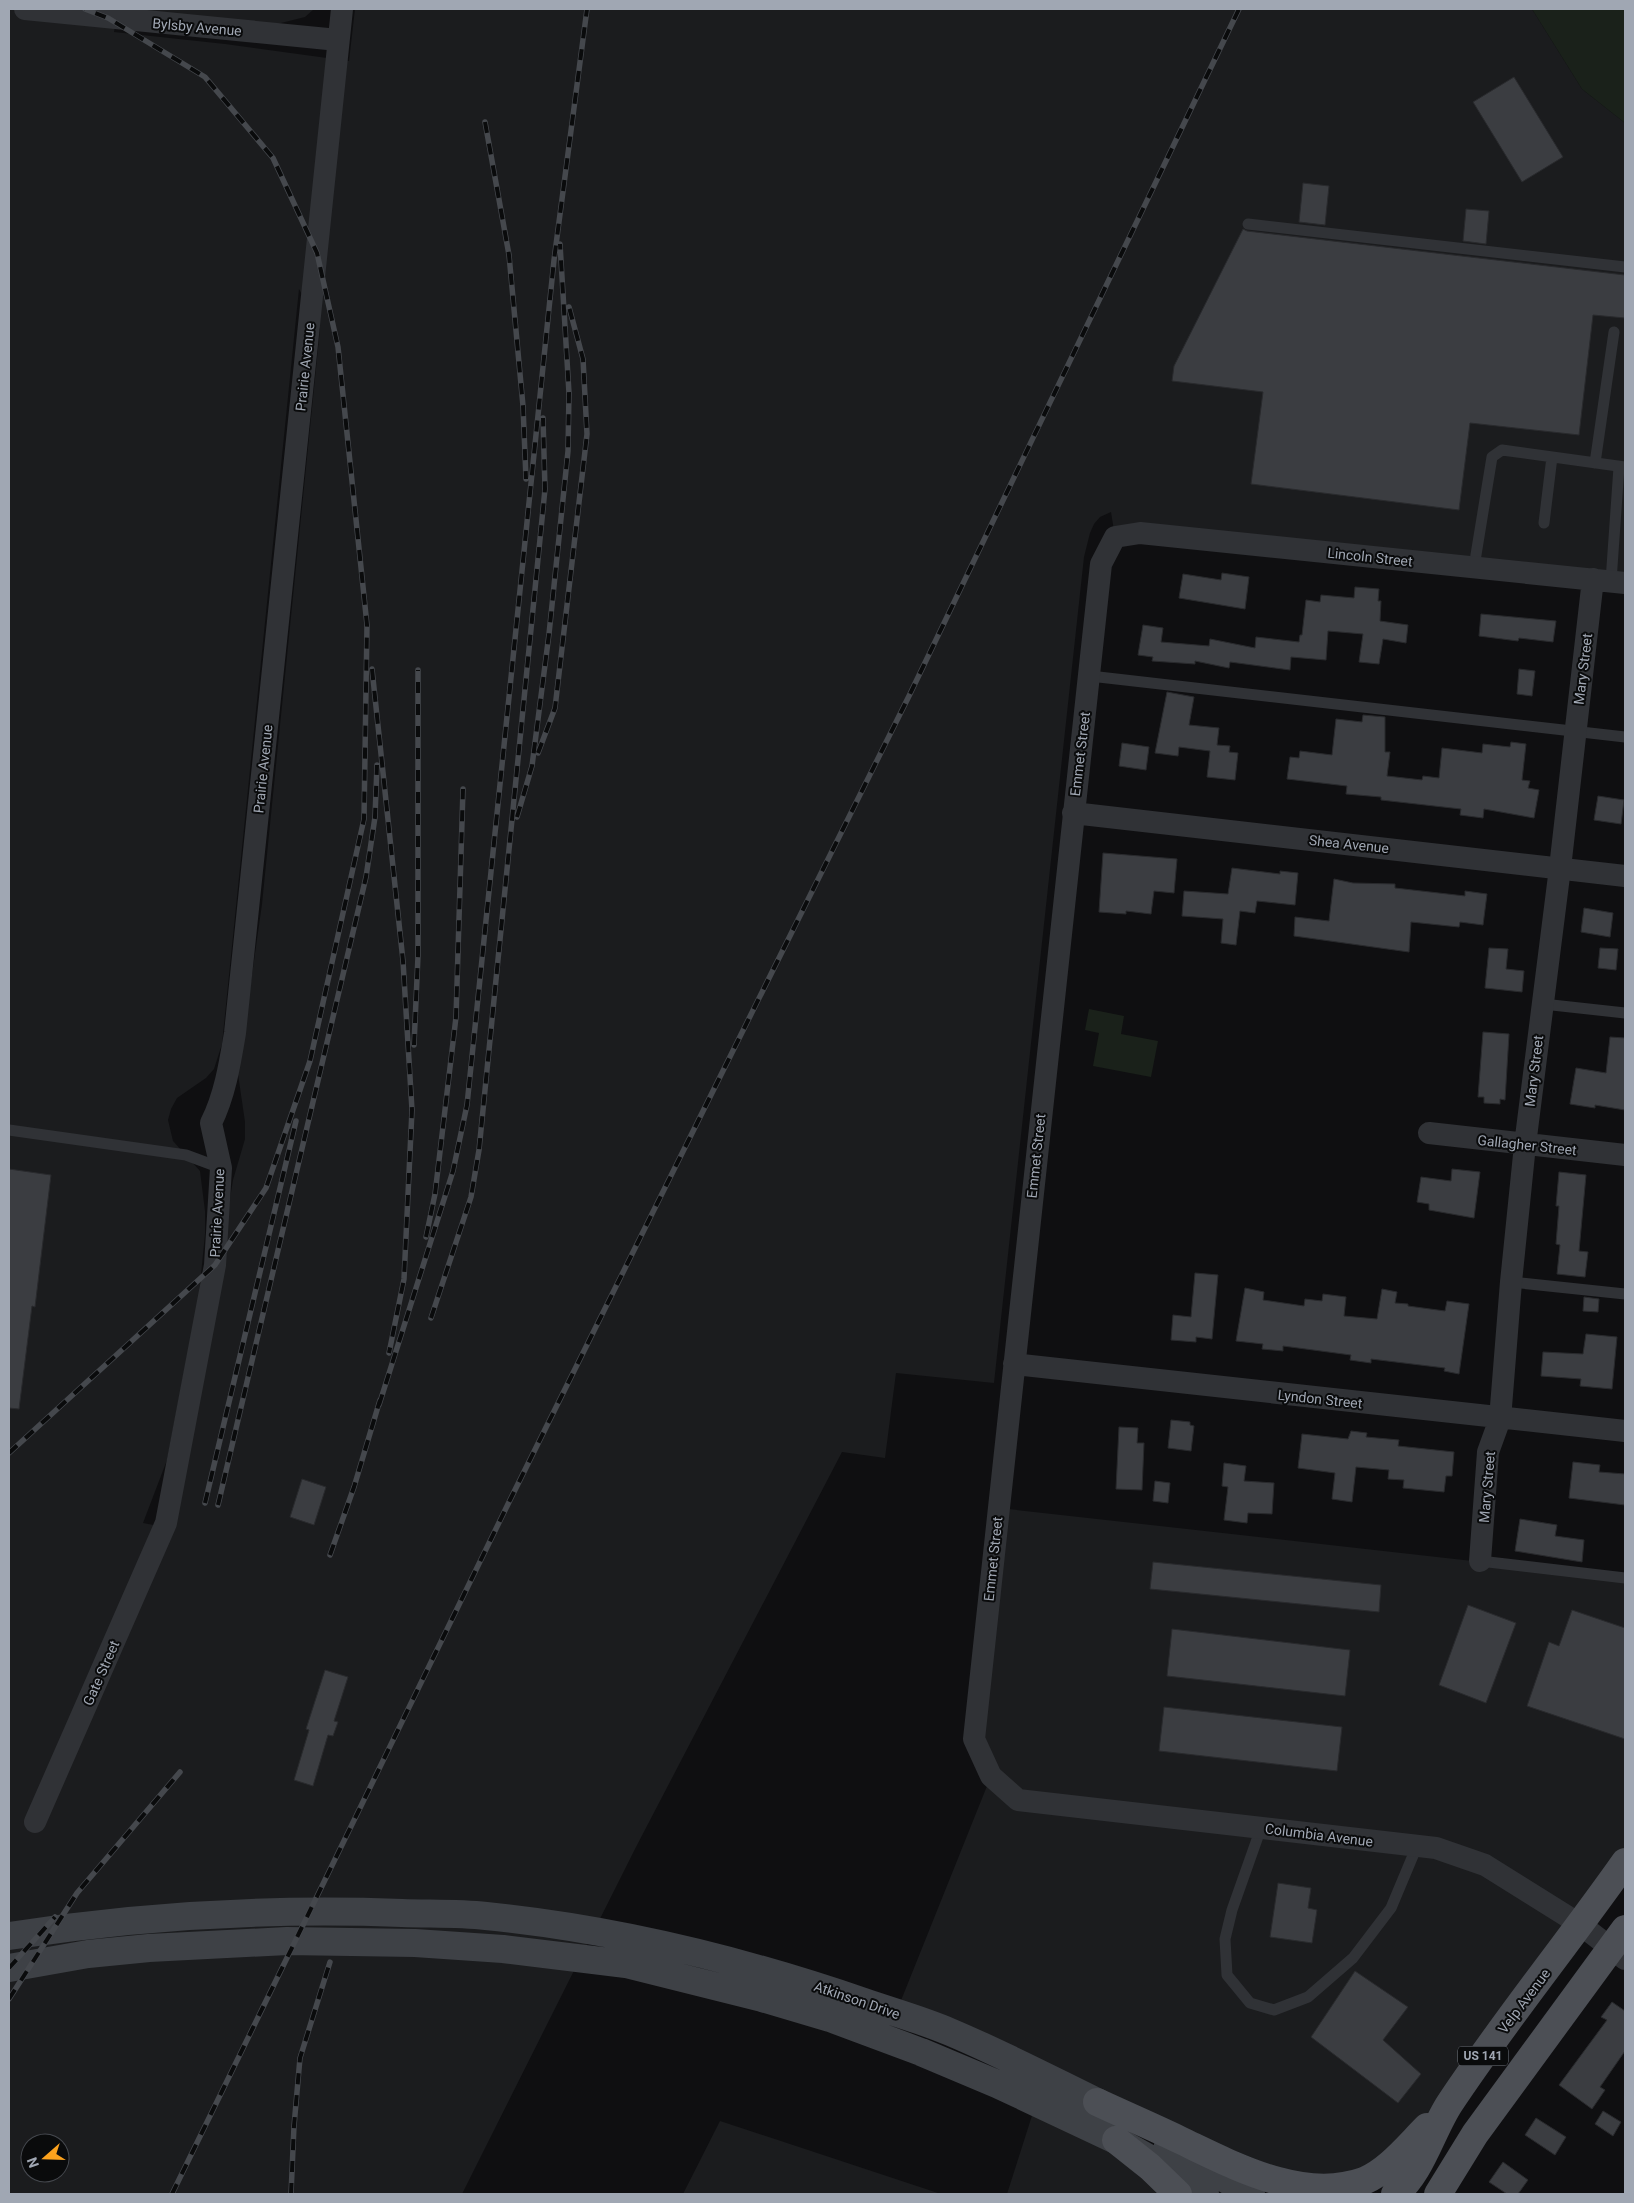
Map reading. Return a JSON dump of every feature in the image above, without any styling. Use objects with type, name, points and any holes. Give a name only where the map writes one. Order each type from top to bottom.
[{"type":"main road","name":"Velp Avenue","points":[[1395,2194],[1407,2181],[1416,2166],[1449,2104],[1625,1862]]},
{"type":"main road","name":"US 141","points":[[1438,2194],[1475,2134],[1621,1945]]},
{"type":"main road","points":[[1097,2102],[1226,2163],[1265,2179],[1321,2191],[1345,2188],[1362,2182],[1380,2172],[1390,2165],[1449,2104]]},
{"type":"main road","points":[[1116,2140],[1150,2167],[1178,2194]]},
{"type":"street","name":"Bylsby Avenue","points":[[26,9],[338,40]]},
{"type":"street","name":"Prairie Avenue","points":[[166,1523],[215,1265],[221,1168],[211,1123],[218,1109],[227,1076],[235,1032],[342,9]]},
{"type":"street","name":"Lincoln Street","points":[[1115,537],[1140,533],[1610,581]]},
{"type":"street","name":"Emmet Street","points":[[991,1776],[974,1739],[1101,564],[1115,537]]},
{"type":"street","name":"Mary Street","points":[[1480,1561],[1488,1452],[1500,1419],[1525,1145],[1575,732],[1610,581]]},
{"type":"street","name":"Shea Avenue","points":[[1073,813],[1625,876]]},
{"type":"street","name":"Gallagher Street","points":[[1429,1133],[1625,1155]]},
{"type":"street","name":"Lyndon Street","points":[[1014,1364],[1500,1419],[1625,1431]]},
{"type":"street","name":"Gate Street","points":[[35,1822],[166,1523]]},
{"type":"street","name":"Columbia Avenue","points":[[991,1776],[1018,1800],[1436,1848],[1485,1865],[1581,1925],[1621,1945]]},
{"type":"street","name":"Atkinson Drive","points":[[9,1936],[53,1929],[221,1915],[336,1911],[485,1916],[622,1935],[678,1947],[754,1967],[808,1983],[948,2031],[1097,2102],[1251,2194]]},
{"type":"street","name":"Atkinson Drive","points":[[9,1968],[88,1954],[149,1948],[287,1942],[415,1943],[503,1949],[626,1964],[830,2018],[921,2052],[996,2084],[1116,2140],[1159,2164],[1206,2194]]},
{"type":"lane","points":[[1248,224],[1625,267]]},
{"type":"lane","points":[[1595,463],[1614,332]]},
{"type":"lane","points":[[1474,567],[1492,457],[1502,450],[1622,467],[1610,581]]},
{"type":"lane","points":[[1544,523],[1552,457]]},
{"type":"lane","points":[[1090,676],[1625,737]]},
{"type":"lane","points":[[1543,1004],[1625,1013]]},
{"type":"lane","points":[[9,1130],[186,1155],[221,1168]]},
{"type":"lane","points":[[1511,1282],[1625,1294]]},
{"type":"lane","points":[[1480,1561],[1625,1578]]},
{"type":"lane","points":[[1261,1828],[1232,1910],[1225,1939],[1227,1975],[1250,2003],[1274,2010],[1308,1997],[1353,1958],[1391,1908],[1417,1846]]},
{"type":"shaded area","points":[[9,9],[314,9],[305,17],[277,24],[118,11],[114,32],[225,44],[349,61],[355,9],[1532,9],[1582,89],[1625,123],[1625,583],[1115,537],[1111,512],[1100,517],[1094,524],[1084,557],[994,1383],[896,1373],[885,1458],[842,1452],[636,1847],[462,2194],[9,2194]],"holes":[[[299,289],[320,329],[262,904],[238,1074],[245,1122],[245,1139],[233,1180],[191,1445],[175,1529],[143,1523],[167,1460],[199,1295],[205,1234],[205,1211],[200,1171],[173,1141],[168,1120],[177,1098],[206,1078],[214,1069],[222,1044]]]},
{"type":"shaded area","points":[[1532,9],[1625,9],[1625,123],[1582,89]]},
{"type":"shaded area","points":[[1089,1009],[1124,1016],[1121,1034],[1158,1041],[1151,1077],[1093,1066],[1099,1033],[1085,1030]]},
{"type":"shaded area","points":[[999,1508],[1625,1578],[1625,1862],[1449,2105],[1332,2190],[896,2013],[991,1776],[974,1739]]},
{"type":"shaded area","points":[[1036,2103],[1177,2194],[1007,2194]]},
{"type":"shaded area","points":[[720,2121],[941,2194],[683,2194]]},
{"type":"building","points":[[1514,77],[1563,157],[1522,182],[1473,102]]},
{"type":"building","points":[[1303,183],[1329,186],[1325,225],[1299,222]]},
{"type":"building","points":[[1466,209],[1489,211],[1486,244],[1463,241]]},
{"type":"building","points":[[1243,229],[1247,231],[1625,275],[1625,318],[1593,315],[1579,435],[1470,423],[1459,510],[1251,484],[1263,392],[1172,381],[1174,366]]},
{"type":"building","points":[[1222,573],[1249,577],[1245,609],[1179,598],[1183,574],[1221,580]]},
{"type":"building","points":[[1355,587],[1379,589],[1378,601],[1381,601],[1380,621],[1408,625],[1406,643],[1383,639],[1379,664],[1359,662],[1363,634],[1328,631],[1326,660],[1291,657],[1290,670],[1230,662],[1229,668],[1195,661],[1195,664],[1152,661],[1153,657],[1138,655],[1143,625],[1163,628],[1161,642],[1209,646],[1210,639],[1255,648],[1256,637],[1299,642],[1300,635],[1302,635],[1306,600],[1320,602],[1321,595],[1354,598]]},
{"type":"building","points":[[1481,614],[1556,621],[1553,642],[1519,638],[1518,641],[1479,636]]},
{"type":"building","points":[[1519,669],[1535,671],[1532,696],[1517,694]]},
{"type":"building","points":[[1167,692],[1194,697],[1189,725],[1219,728],[1217,745],[1230,746],[1229,752],[1238,753],[1235,780],[1207,777],[1210,751],[1179,747],[1178,756],[1155,753]]},
{"type":"building","points":[[1363,715],[1385,717],[1385,752],[1390,752],[1387,776],[1422,780],[1423,776],[1439,778],[1442,748],[1482,753],[1483,744],[1510,747],[1511,742],[1526,744],[1522,780],[1530,781],[1528,788],[1539,790],[1534,818],[1484,809],[1483,818],[1460,815],[1461,809],[1381,800],[1381,797],[1346,794],[1347,786],[1287,779],[1290,757],[1299,758],[1300,751],[1332,755],[1336,719],[1362,722]]},
{"type":"building","points":[[1122,743],[1149,747],[1146,770],[1119,766]]},
{"type":"building","points":[[1598,796],[1624,800],[1621,824],[1594,820]]},
{"type":"building","points":[[1103,853],[1177,859],[1174,893],[1154,891],[1151,914],[1126,911],[1126,914],[1099,912]]},
{"type":"building","points":[[1232,868],[1280,874],[1280,871],[1298,873],[1295,905],[1257,901],[1255,913],[1240,911],[1236,945],[1221,943],[1223,919],[1182,916],[1184,891],[1228,894]]},
{"type":"building","points":[[1334,879],[1353,883],[1395,884],[1395,888],[1465,896],[1465,891],[1487,894],[1483,925],[1460,922],[1459,927],[1411,922],[1409,952],[1294,936],[1295,917],[1329,921]]},
{"type":"building","points":[[1584,908],[1613,913],[1610,937],[1581,932]]},
{"type":"building","points":[[1489,948],[1508,949],[1506,969],[1524,971],[1522,992],[1485,988]]},
{"type":"building","points":[[1600,948],[1618,949],[1616,970],[1598,968]]},
{"type":"building","points":[[1483,1032],[1509,1034],[1505,1100],[1500,1099],[1500,1104],[1484,1103],[1484,1097],[1478,1097]]},
{"type":"building","points":[[1610,1037],[1625,1038],[1625,1110],[1595,1105],[1595,1108],[1570,1104],[1576,1068],[1606,1073]]},
{"type":"building","points":[[9,1169],[51,1175],[35,1307],[32,1306],[19,1409],[9,1408]]},
{"type":"building","points":[[1452,1169],[1480,1172],[1474,1218],[1429,1210],[1429,1204],[1417,1202],[1421,1177],[1451,1181]]},
{"type":"building","points":[[1559,1172],[1586,1175],[1579,1251],[1588,1252],[1585,1277],[1557,1274],[1560,1245],[1556,1244],[1559,1206],[1556,1206]]},
{"type":"building","points":[[1195,1273],[1218,1275],[1212,1339],[1196,1337],[1196,1342],[1171,1340],[1173,1315],[1191,1317]]},
{"type":"building","points":[[1245,1288],[1264,1292],[1263,1300],[1304,1306],[1305,1299],[1322,1301],[1323,1294],[1346,1297],[1344,1316],[1377,1319],[1382,1289],[1397,1292],[1395,1303],[1408,1304],[1408,1306],[1445,1311],[1447,1301],[1469,1304],[1459,1374],[1444,1371],[1445,1368],[1371,1359],[1371,1363],[1350,1360],[1351,1355],[1283,1346],[1283,1351],[1262,1349],[1263,1344],[1236,1341]]},
{"type":"building","points":[[1584,1297],[1599,1299],[1598,1312],[1583,1311]]},
{"type":"building","points":[[1586,1334],[1617,1337],[1612,1389],[1580,1386],[1581,1379],[1541,1376],[1543,1352],[1583,1354]]},
{"type":"building","points":[[1171,1420],[1190,1422],[1190,1425],[1194,1426],[1191,1451],[1168,1448]]},
{"type":"building","points":[[1119,1427],[1138,1428],[1137,1443],[1144,1443],[1142,1490],[1116,1489]]},
{"type":"building","points":[[1351,1431],[1367,1433],[1366,1437],[1399,1440],[1398,1446],[1454,1452],[1452,1476],[1446,1476],[1444,1492],[1403,1488],[1404,1480],[1388,1479],[1389,1470],[1356,1467],[1352,1502],[1332,1499],[1335,1473],[1298,1468],[1302,1434],[1348,1439]]},
{"type":"building","points":[[1573,1462],[1600,1465],[1599,1472],[1625,1474],[1625,1505],[1569,1498]]},
{"type":"building","points":[[1224,1463],[1246,1466],[1244,1481],[1274,1483],[1272,1514],[1248,1513],[1247,1523],[1224,1520],[1228,1487],[1222,1486]]},
{"type":"building","points":[[302,1479],[326,1487],[314,1525],[290,1517]]},
{"type":"building","points":[[1155,1481],[1170,1483],[1168,1503],[1153,1501]]},
{"type":"building","points":[[1520,1519],[1557,1525],[1555,1536],[1584,1540],[1582,1562],[1515,1551]]},
{"type":"building","points":[[1153,1562],[1381,1585],[1379,1612],[1150,1589]]},
{"type":"building","points":[[1468,1605],[1516,1623],[1486,1703],[1439,1685]]},
{"type":"building","points":[[1572,1610],[1625,1628],[1625,1739],[1527,1706],[1549,1642],[1559,1646]]},
{"type":"building","points":[[1172,1629],[1350,1650],[1345,1696],[1167,1676]]},
{"type":"building","points":[[325,1670],[348,1677],[334,1721],[338,1722],[333,1736],[328,1735],[313,1786],[294,1780],[309,1730],[306,1729]]},
{"type":"building","points":[[1164,1707],[1342,1727],[1337,1771],[1159,1751]]},
{"type":"building","points":[[1278,1883],[1311,1888],[1308,1908],[1317,1910],[1312,1943],[1270,1937]]},
{"type":"building","points":[[1355,1971],[1408,2007],[1383,2040],[1421,2074],[1398,2103],[1311,2037]]},
{"type":"building","points":[[1612,2002],[1625,2011],[1625,2051],[1600,2087],[1605,2090],[1592,2109],[1559,2085],[1607,2020],[1601,2017]]},
{"type":"building","points":[[1603,2111],[1621,2122],[1613,2136],[1595,2124]]},
{"type":"building","points":[[1536,2118],[1566,2137],[1555,2155],[1525,2135]]},
{"type":"building","points":[[1503,2162],[1528,2180],[1518,2194],[1507,2194],[1489,2182]]},
{"type":"railway","points":[[9,1453],[215,1265],[266,1188],[310,1061],[364,819],[367,625],[338,347],[317,253],[273,158],[205,77],[108,18],[85,9]]},
{"type":"railway","points":[[379,1405],[453,1171],[467,1105],[554,260],[587,9]]},
{"type":"railway","points":[[172,2194],[510,1500],[909,696],[1239,9]]},
{"type":"railway","points":[[485,122],[509,255],[523,406],[526,479]]},
{"type":"railway","points":[[517,817],[532,766],[549,634],[568,451],[569,393],[560,244]]},
{"type":"railway","points":[[538,753],[555,708],[587,434],[583,359],[569,307]]},
{"type":"railway","points":[[431,1318],[471,1197],[479,1150],[545,489],[543,418]]},
{"type":"railway","points":[[372,669],[403,961],[412,1110],[404,1279],[389,1353]]},
{"type":"railway","points":[[414,1045],[418,956],[418,670]]},
{"type":"railway","points":[[218,1505],[366,877],[375,817],[377,765]]},
{"type":"railway","points":[[426,1237],[435,1194],[456,1017],[463,789]]},
{"type":"railway","points":[[205,1503],[296,1121]]},
{"type":"railway","points":[[330,1555],[354,1487],[380,1400]]},
{"type":"railway","points":[[9,1999],[77,1893],[180,1772]]},
{"type":"railway","points":[[9,1968],[55,1917]]},
{"type":"railway","points":[[291,2194],[300,2058],[330,1962]]}]
